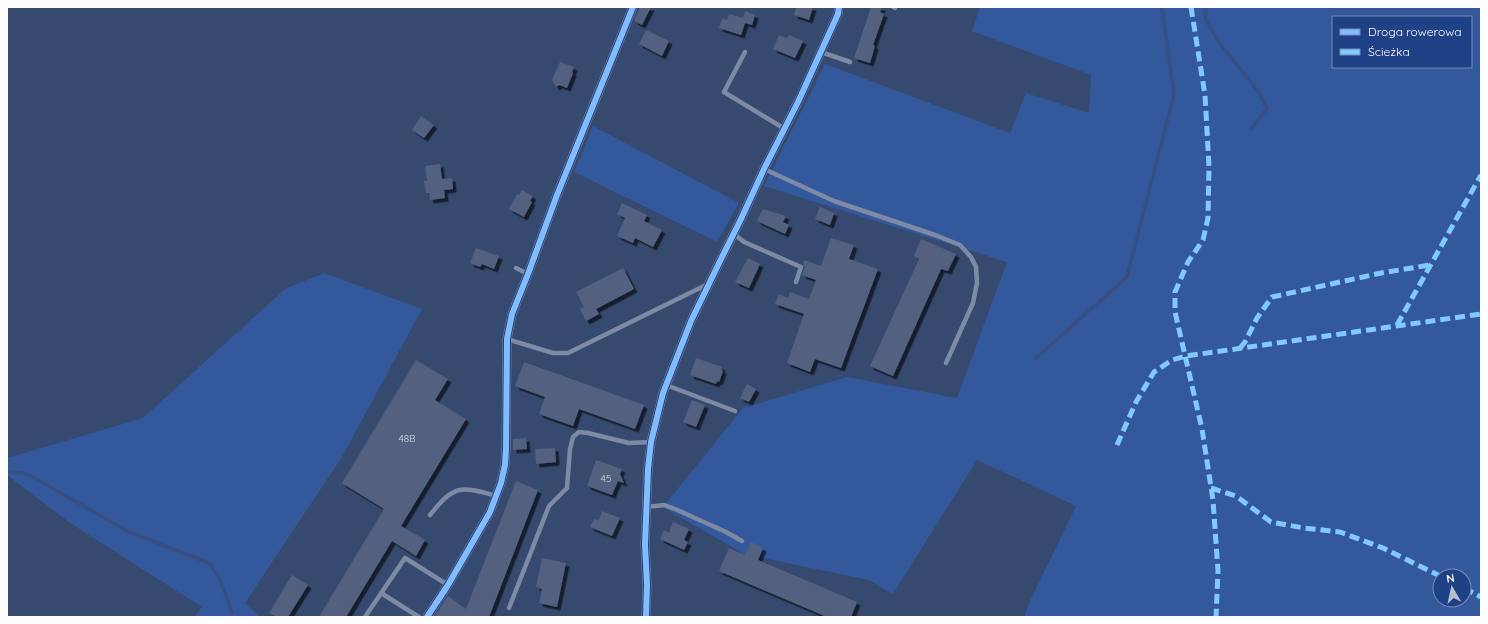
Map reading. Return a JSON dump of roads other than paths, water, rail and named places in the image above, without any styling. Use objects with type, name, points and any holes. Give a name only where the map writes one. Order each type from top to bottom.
[{"type":"street","points":[[427,617],[448,585],[490,512],[497,496],[505,464],[507,339],[512,314],[557,195],[633,7]]},
{"type":"street","points":[[646,617],[647,591],[645,545],[648,469],[651,442],[666,385],[691,321],[764,169],[785,129],[838,14],[839,7]]},
{"type":"lane","points":[[745,52],[724,92],[785,129]]},
{"type":"lane","points":[[821,52],[850,62]]},
{"type":"lane","points":[[764,169],[834,201],[960,245],[971,257],[976,267],[977,283],[973,303],[946,363]]},
{"type":"lane","points":[[734,234],[744,242],[800,267],[796,282]]},
{"type":"lane","points":[[516,268],[528,274]]},
{"type":"lane","points":[[507,339],[553,353],[568,353],[709,283]]},
{"type":"lane","points":[[666,385],[735,411]]},
{"type":"lane","points":[[509,608],[549,506],[567,488],[570,448],[573,437],[579,432],[629,443],[651,442]]},
{"type":"lane","points":[[430,515],[443,499],[455,490],[468,488],[497,496]]},
{"type":"lane","points":[[647,507],[664,505],[726,532],[742,541]]},
{"type":"lane","points":[[365,617],[405,558],[448,585]]},
{"type":"lane","points":[[381,593],[419,617]]},
{"type":"waterway","points":[[1036,358],[1127,277],[1174,94],[1162,7]]},
{"type":"waterway","points":[[1205,7],[1206,20],[1218,41],[1258,91],[1267,108],[1251,129]]},
{"type":"waterway","points":[[7,472],[24,473],[127,531],[209,563],[220,579],[232,613]]}]
